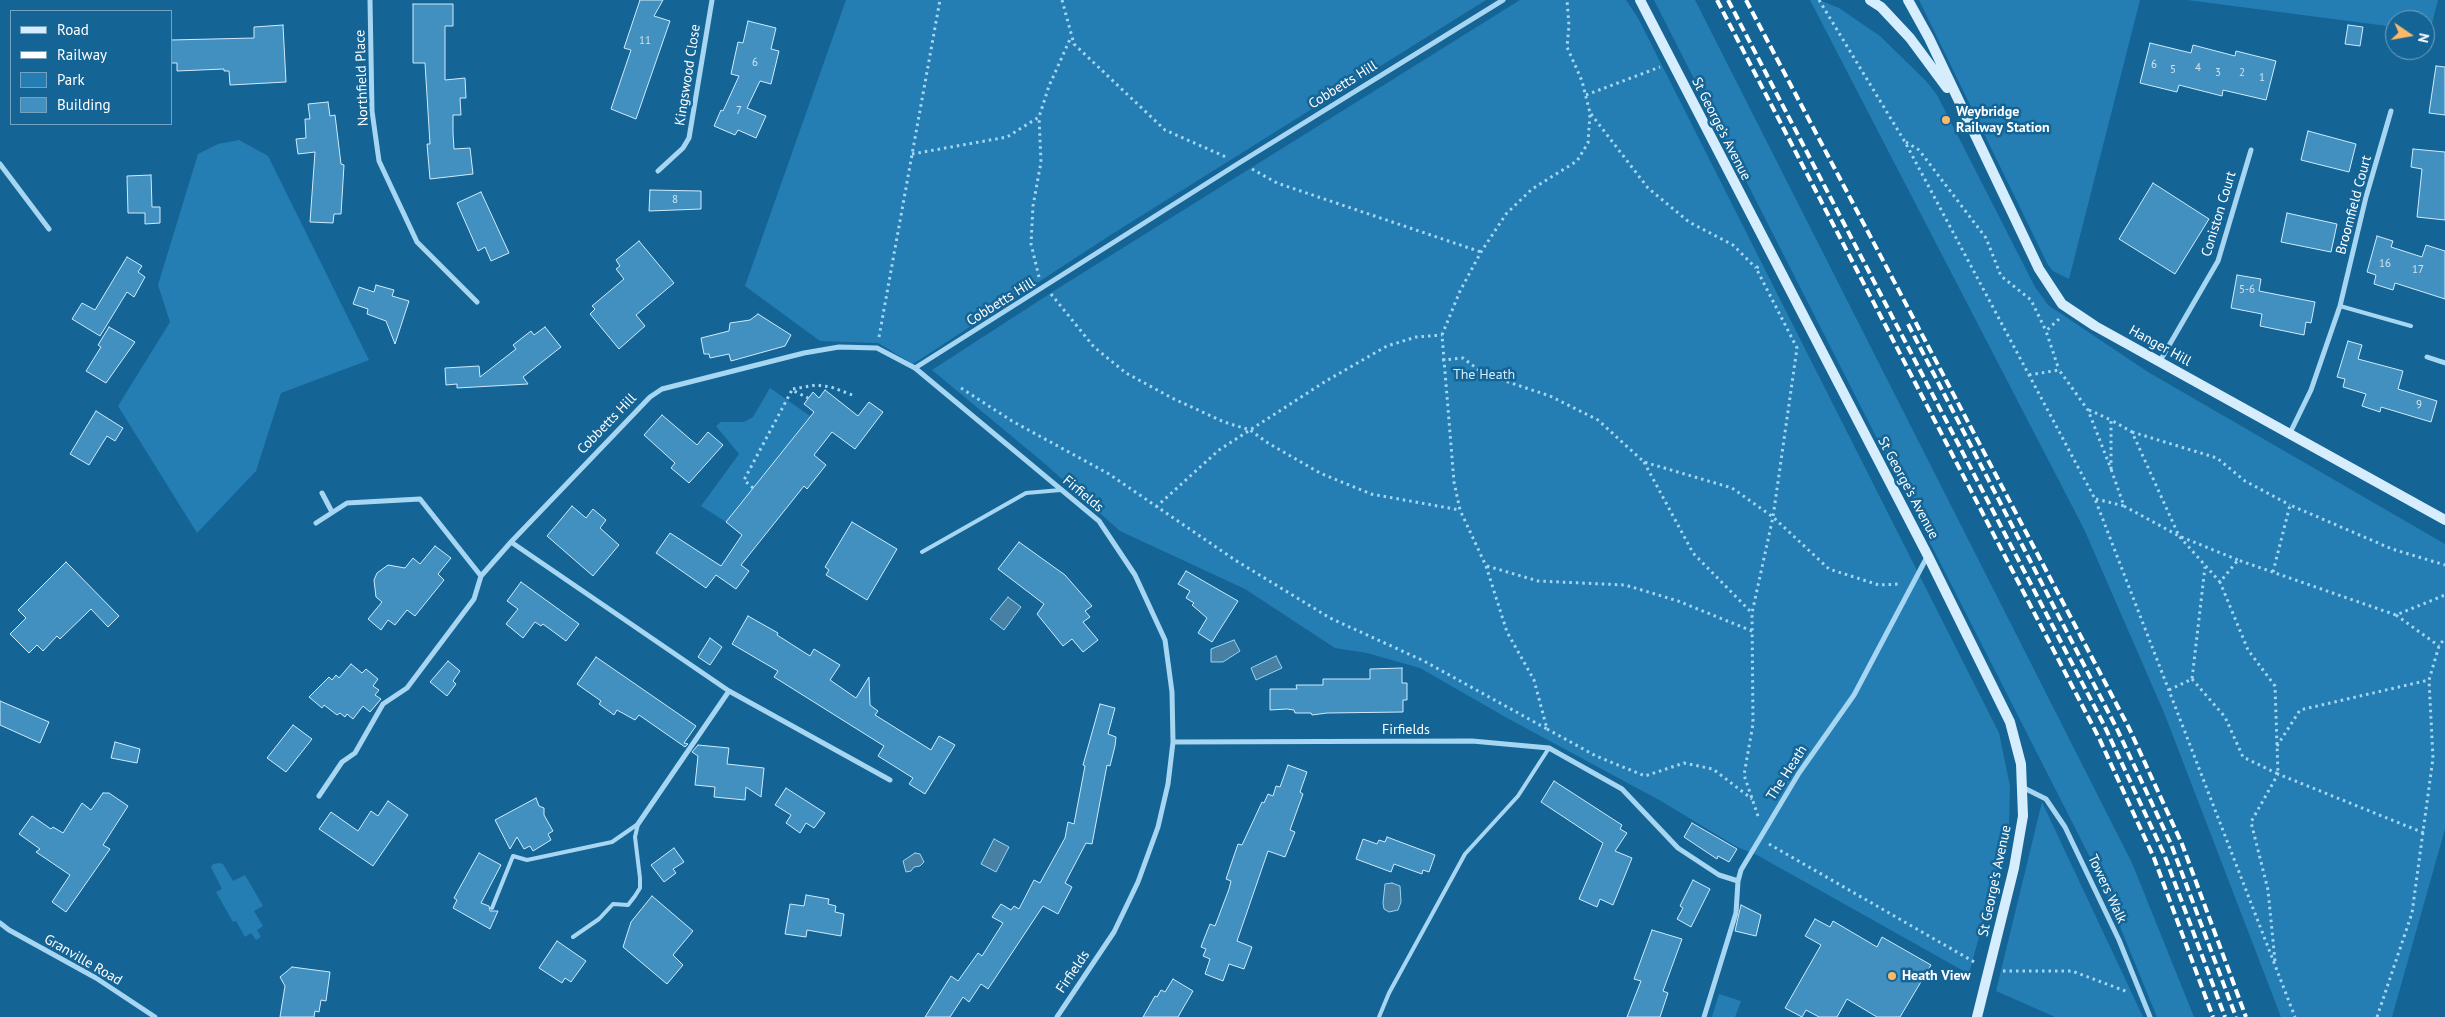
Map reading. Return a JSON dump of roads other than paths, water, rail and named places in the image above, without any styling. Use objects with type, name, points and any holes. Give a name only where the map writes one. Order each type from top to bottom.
[{"type":"main road","name":"St George’s Avenue","points":[[1640,0],[1928,556],[2010,722],[2021,764],[2022,816],[2014,868],[1977,1017]]},
{"type":"main road","name":"Hanger Hill","points":[[1870,0],[1881,7],[1910,38],[1958,103]]},
{"type":"main road","name":"Hanger Hill","points":[[1908,0],[1929,38],[1958,103],[2039,269],[2050,288],[2068,309],[2445,520]]},
{"type":"street","name":"Northfield Place","points":[[370,0],[372,111],[379,161],[417,242],[478,302]]},
{"type":"street","name":"Kingswood Close","points":[[658,171],[683,148],[689,138],[712,0]]},
{"type":"street","name":"Cobbetts Hill","points":[[319,796],[342,762],[355,753],[383,704],[407,688],[474,599],[481,576],[640,407],[662,389],[839,346],[877,348],[915,368],[1045,288],[1239,163],[1504,0]]},
{"type":"street","name":"Broomfield Court","points":[[2290,433],[2311,390],[2340,306],[2366,197],[2391,111]]},
{"type":"street","name":"Coniston Court","points":[[2160,361],[2218,261],[2251,150]]},
{"type":"street","points":[[0,164],[49,229]]},
{"type":"street","points":[[2427,358],[2445,363]]},
{"type":"street","name":"Firfields","points":[[915,368],[1099,521],[1135,575],[1165,640],[1172,692],[1173,742],[1168,784],[1158,827],[1138,882],[1114,932],[1057,1017]]},
{"type":"street","points":[[322,493],[332,512]]},
{"type":"street","points":[[316,523],[347,503],[420,499],[481,576]]},
{"type":"street","points":[[511,542],[729,691],[890,780]]},
{"type":"street","name":"The Heath","points":[[1704,1017],[1736,913],[1738,881],[1741,870],[1799,773],[1854,695],[1928,556]]},
{"type":"street","points":[[638,824],[729,691]]},
{"type":"street","name":"Firfields","points":[[1173,742],[1472,741],[1549,748]]},
{"type":"street","points":[[1549,748],[1622,789],[1678,848],[1719,875],[1738,881]]},
{"type":"street","name":"Towers Walk","points":[[2022,787],[2046,800],[2065,827],[2119,940],[2150,1017]]},
{"type":"street","name":"Granville Road","points":[[0,923],[9,930],[96,978],[156,1017]]},
{"type":"lane","points":[[2340,306],[2411,326]]},
{"type":"lane","points":[[922,552],[1026,493],[1061,490]]},
{"type":"lane","points":[[1378,1017],[1389,993],[1465,854],[1518,796],[1549,748]]},
{"type":"lane","points":[[492,908],[513,856],[527,860],[612,842],[638,824]]},
{"type":"lane","points":[[573,937],[599,919],[613,904],[628,905],[640,888],[635,837],[638,824]]},
{"type":"railway","points":[[1717,0],[2099,738],[2154,858],[2213,1017]]},
{"type":"railway","points":[[1728,0],[2104,725],[2164,854],[2225,1017]]},
{"type":"railway","points":[[1746,0],[2129,728],[2182,844],[2246,1017]]},
{"type":"railway","points":[[1908,324],[2117,729],[2171,844],[2236,1017]]},
{"type":"place","name":"Weybridge Railway Station","points":[[1946,120]]},
{"type":"place","name":"Heath View","points":[[1892,976]]}]
